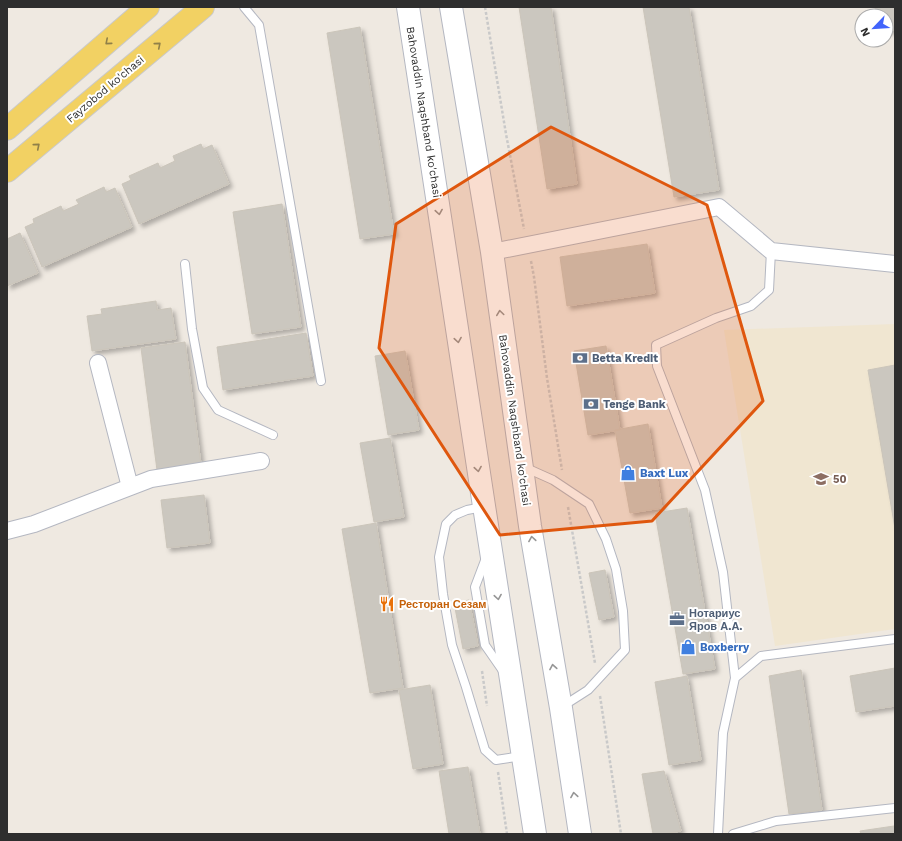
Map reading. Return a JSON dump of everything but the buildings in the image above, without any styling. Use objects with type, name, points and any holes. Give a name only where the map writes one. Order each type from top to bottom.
[{"type":"main road","name":"Fayzobod ko'chasi","points":[[7,171],[203,7]]},
{"type":"main road","name":"Bahovaddin Naqshband ko'chasi","points":[[408,7],[535,834]]},
{"type":"main road","name":"Bahovaddin Naqshband ko'chasi","points":[[451,7],[492,252],[531,533],[561,708],[580,834]]},
{"type":"main road","points":[[7,130],[142,9]]},
{"type":"street","points":[[492,252],[719,207],[771,251],[895,264]]},
{"type":"street","points":[[98,363],[130,487]]},
{"type":"street","points":[[7,531],[34,524],[151,479],[261,462]]},
{"type":"lane","points":[[244,7],[259,25],[321,381]]},
{"type":"lane","points":[[718,834],[723,733],[735,678],[723,572],[705,490],[657,366],[656,345],[716,318],[751,306],[769,290],[771,251]]},
{"type":"lane","points":[[185,264],[192,329],[203,388],[218,410],[273,435]]},
{"type":"lane","points":[[522,466],[553,480],[589,504],[609,546],[616,569],[623,611],[625,650],[588,690],[561,708]]},
{"type":"lane","points":[[484,506],[467,510],[455,516],[446,524],[440,557],[443,594],[452,645],[485,750],[496,760],[523,756]]},
{"type":"lane","points":[[735,678],[761,656],[895,639]]},
{"type":"lane","points":[[733,834],[776,821],[895,808]]},
{"type":"path","points":[[485,7],[506,134],[534,277],[546,378],[562,472]]},
{"type":"path","points":[[567,502],[596,670]]},
{"type":"path","points":[[600,693],[621,834]]},
{"type":"highlighted area","points":[[551,127],[707,205],[763,401],[652,521],[500,535],[379,348],[396,224]]},
{"type":"shaded area","name":"50","points":[[895,324],[895,629],[775,646],[724,330]]},
{"type":"place","name":"Betta Kredit","points":[[580,358]]},
{"type":"place","name":"Tenge Bank","points":[[591,404]]},
{"type":"place","name":"Baxt Lux","points":[[628,473]]},
{"type":"place","name":"50","points":[[821,479]]},
{"type":"place","name":"Ресторан Сезам","points":[[387,604]]},
{"type":"place","name":"Нотариус Яров А.А.","points":[[677,619]]},
{"type":"place","name":"Boxberry","points":[[688,647]]}]
